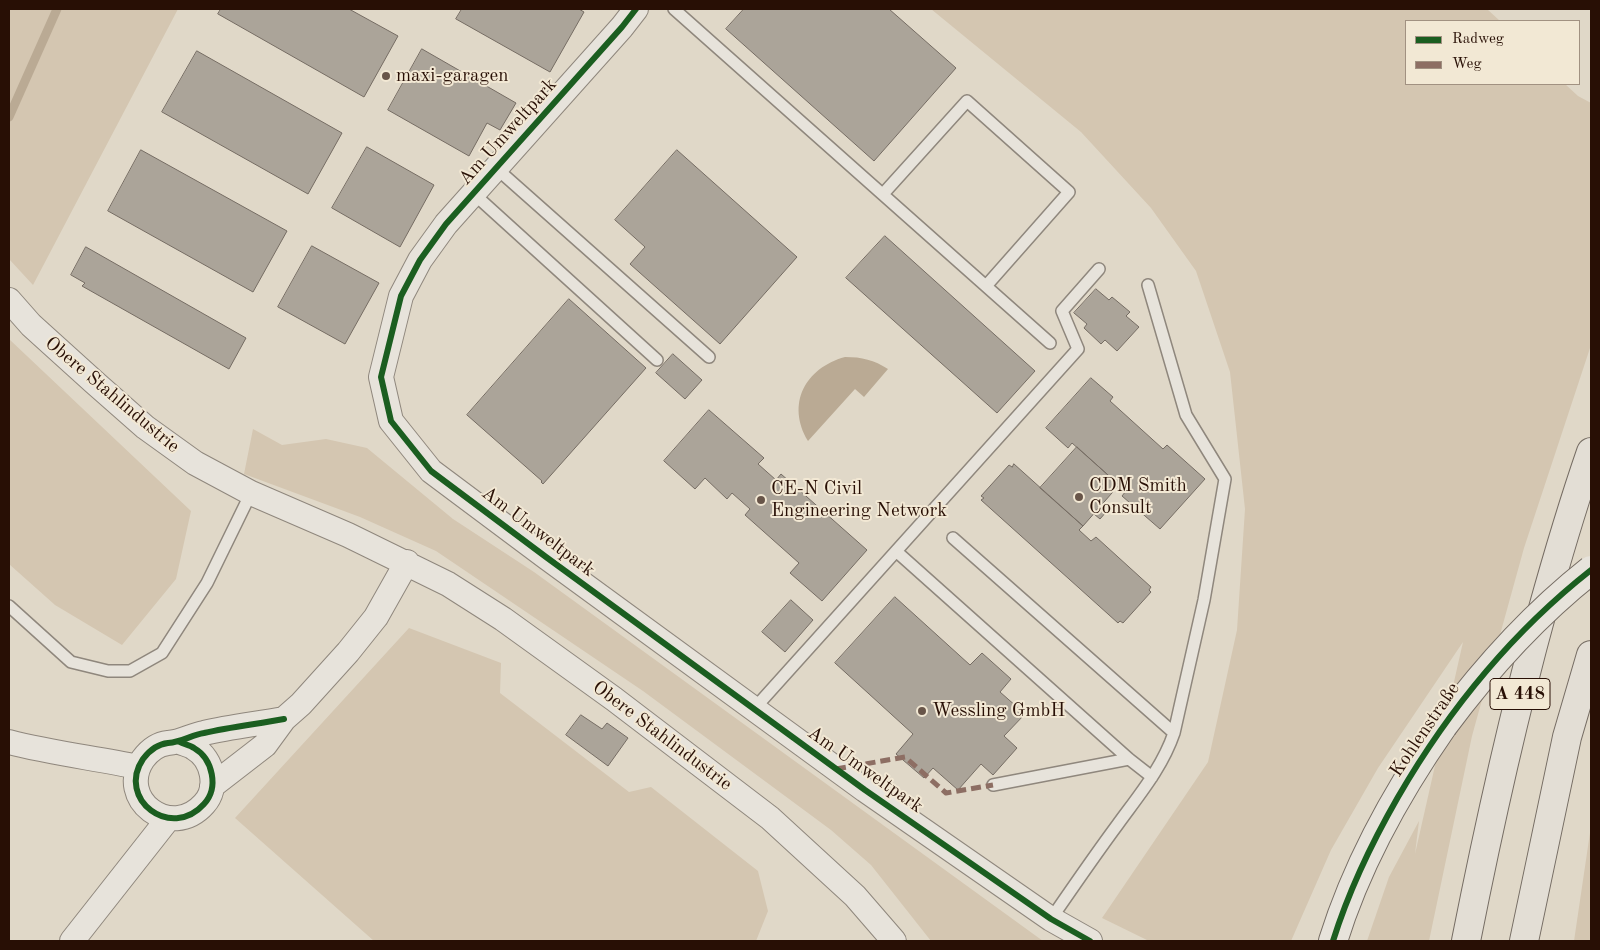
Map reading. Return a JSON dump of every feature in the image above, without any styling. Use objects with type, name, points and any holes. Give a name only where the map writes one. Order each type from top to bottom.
[{"type":"highway","name":"A 448","points":[[1466,941],[1489,824],[1519,696],[1555,568],[1591,452]]},
{"type":"highway","name":"A 448","points":[[1524,941],[1567,737],[1591,655]]},
{"type":"highway","points":[[1531,904],[1539,941]]},
{"type":"street","name":"Am Umweltpark","points":[[636,9],[446,224],[420,260],[401,296],[381,377],[391,421],[430,471],[865,790],[1051,919],[1090,941]]},
{"type":"street","name":"Obere Stahlindustrie","points":[[9,300],[32,325],[145,428],[195,464],[251,493],[407,562],[448,584],[503,619],[630,710],[770,818],[854,896],[894,941]]},
{"type":"street","points":[[212,786],[265,745],[284,719],[301,704],[342,659],[376,617],[407,562]]},
{"type":"street","name":"Kohlenstraße","points":[[1332,941],[1344,906],[1374,838],[1420,760],[1443,726],[1472,686],[1520,633],[1568,588],[1591,570]]},
{"type":"street","points":[[180,742],[194,748],[205,758],[212,771],[212,786],[207,801],[197,812],[183,818],[168,819],[152,813],[140,800],[136,783],[138,766],[148,752],[163,744],[180,742],[201,733],[284,719]]},
{"type":"street","points":[[9,742],[43,751],[138,766]]},
{"type":"street","points":[[72,941],[168,819]]},
{"type":"lane","points":[[674,9],[1050,343]]},
{"type":"lane","points":[[883,194],[967,101],[982,114],[1069,192],[986,286]]},
{"type":"lane","points":[[496,168],[709,357]]},
{"type":"lane","points":[[474,194],[657,360]]},
{"type":"lane","points":[[754,709],[898,552],[1078,349],[1062,311],[1099,269]]},
{"type":"lane","points":[[1051,919],[1152,778],[1166,754],[1174,733],[1204,600],[1225,479],[1186,415],[1148,285]]},
{"type":"lane","points":[[9,606],[72,662],[108,672],[130,671],[162,653],[207,583],[251,493]]},
{"type":"lane","points":[[953,538],[1174,733]]},
{"type":"lane","points":[[898,552],[1128,759],[1152,778]]},
{"type":"lane","points":[[993,785],[1128,759]]},
{"type":"shaded area","points":[[9,9],[178,9],[33,285],[9,259]]},
{"type":"shaded area","points":[[931,9],[1487,9],[1499,20],[1405,20],[1405,85],[1566,85],[1578,96],[1591,103],[1591,345],[1524,548],[1472,736],[1429,941],[1367,941],[1389,877],[1419,821],[1415,854],[1463,642],[1378,768],[1331,850],[1291,941],[1149,941],[1102,918],[1208,762],[1237,630],[1245,509],[1230,372],[1196,271],[1151,208],[1081,132]]},
{"type":"shaded area","points":[[9,339],[191,511],[176,579],[122,645],[55,605],[9,564]]},
{"type":"shaded area","points":[[845,357],[868,360],[888,369],[864,397],[855,389],[808,441],[799,414],[799,401],[803,389],[819,370],[831,362]]},
{"type":"shaded area","points":[[253,429],[282,445],[326,439],[367,448],[453,519],[534,572],[1043,941],[931,941],[871,865],[831,830],[643,691],[436,551],[360,517],[244,474]]},
{"type":"shaded area","points":[[409,628],[501,663],[500,693],[629,792],[651,787],[758,871],[768,911],[756,941],[374,941],[235,818]]},
{"type":"shaded area","points":[[1591,826],[1591,941],[1574,941]]},
{"type":"building","points":[[221,9],[349,9],[398,36],[364,97],[218,14]]},
{"type":"building","points":[[462,9],[579,9],[584,12],[550,72],[456,19]]},
{"type":"building","points":[[744,9],[889,9],[956,68],[874,161],[726,29]]},
{"type":"building","points":[[422,49],[516,103],[500,130],[487,123],[469,156],[388,110]]},
{"type":"building","points":[[197,51],[342,133],[308,194],[162,112]]},
{"type":"building","points":[[367,147],[434,185],[400,247],[332,208]]},
{"type":"building","points":[[141,150],[287,231],[253,292],[108,211]]},
{"type":"building","points":[[677,150],[797,257],[720,344],[630,264],[645,247],[615,220]]},
{"type":"building","points":[[885,236],[1035,371],[997,413],[846,278]]},
{"type":"building","points":[[312,246],[379,283],[345,344],[278,307]]},
{"type":"building","points":[[86,247],[246,338],[229,369],[82,286],[85,283],[71,275]]},
{"type":"building","points":[[1096,289],[1109,300],[1112,297],[1130,312],[1126,316],[1139,327],[1117,351],[1105,340],[1101,344],[1084,328],[1087,324],[1074,313]]},
{"type":"building","points":[[569,299],[646,368],[543,484],[542,481],[467,415]]},
{"type":"building","points":[[673,354],[702,380],[685,399],[656,373]]},
{"type":"building","points":[[1091,378],[1113,397],[1110,401],[1163,449],[1167,445],[1205,479],[1160,529],[1122,496],[1126,491],[1072,443],[1068,448],[1046,428]]},
{"type":"building","points":[[709,410],[764,458],[758,464],[776,480],[781,474],[867,550],[822,601],[790,573],[799,563],[745,515],[750,509],[732,493],[727,499],[705,478],[695,489],[664,461]]},
{"type":"building","points":[[1077,447],[1119,485],[1083,526],[1040,488]]},
{"type":"building","points":[[1014,464],[1083,526],[1079,530],[1091,541],[1096,537],[1151,587],[1149,590],[1151,592],[1123,623],[1120,621],[1118,623],[981,500],[984,498],[981,496],[1009,465],[1012,467]]},
{"type":"building","points":[[1101,505],[1107,511],[1100,519],[1094,514]]},
{"type":"building","points":[[895,597],[970,665],[982,653],[1011,679],[1000,692],[1025,714],[1004,736],[1017,748],[993,775],[981,764],[958,790],[933,768],[924,778],[896,754],[913,734],[835,663]]},
{"type":"building","points":[[791,600],[813,620],[785,652],[762,632]]},
{"type":"building","points":[[581,715],[602,729],[607,723],[628,738],[608,766],[566,735]]},
{"type":"waterway","points":[[9,117],[57,9]]},
{"type":"marked path","points":[[836,769],[905,757],[946,793],[993,785]]},
{"type":"cycle path","points":[[636,9],[446,224],[420,260],[401,296],[381,377],[391,421],[431,471],[546,557],[865,790],[1051,919],[1090,941]]},
{"type":"cycle path","points":[[1333,941],[1353,885],[1379,832],[1398,797],[1438,733],[1460,703],[1508,646],[1562,594],[1591,570]]},
{"type":"cycle path","points":[[180,742],[191,746],[206,759],[212,774],[211,790],[204,804],[191,814],[177,818],[163,817],[151,810],[142,801],[136,788],[137,774],[143,759],[157,746],[199,734],[284,719]]},
{"type":"place","name":"maxi-garagen","points":[[386,76]]},
{"type":"place","name":"CDM Smith Consult","points":[[1079,497]]},
{"type":"place","name":"CE-N Civil Engineering Network","points":[[761,500]]},
{"type":"place","name":"Wessling GmbH","points":[[922,711]]}]
